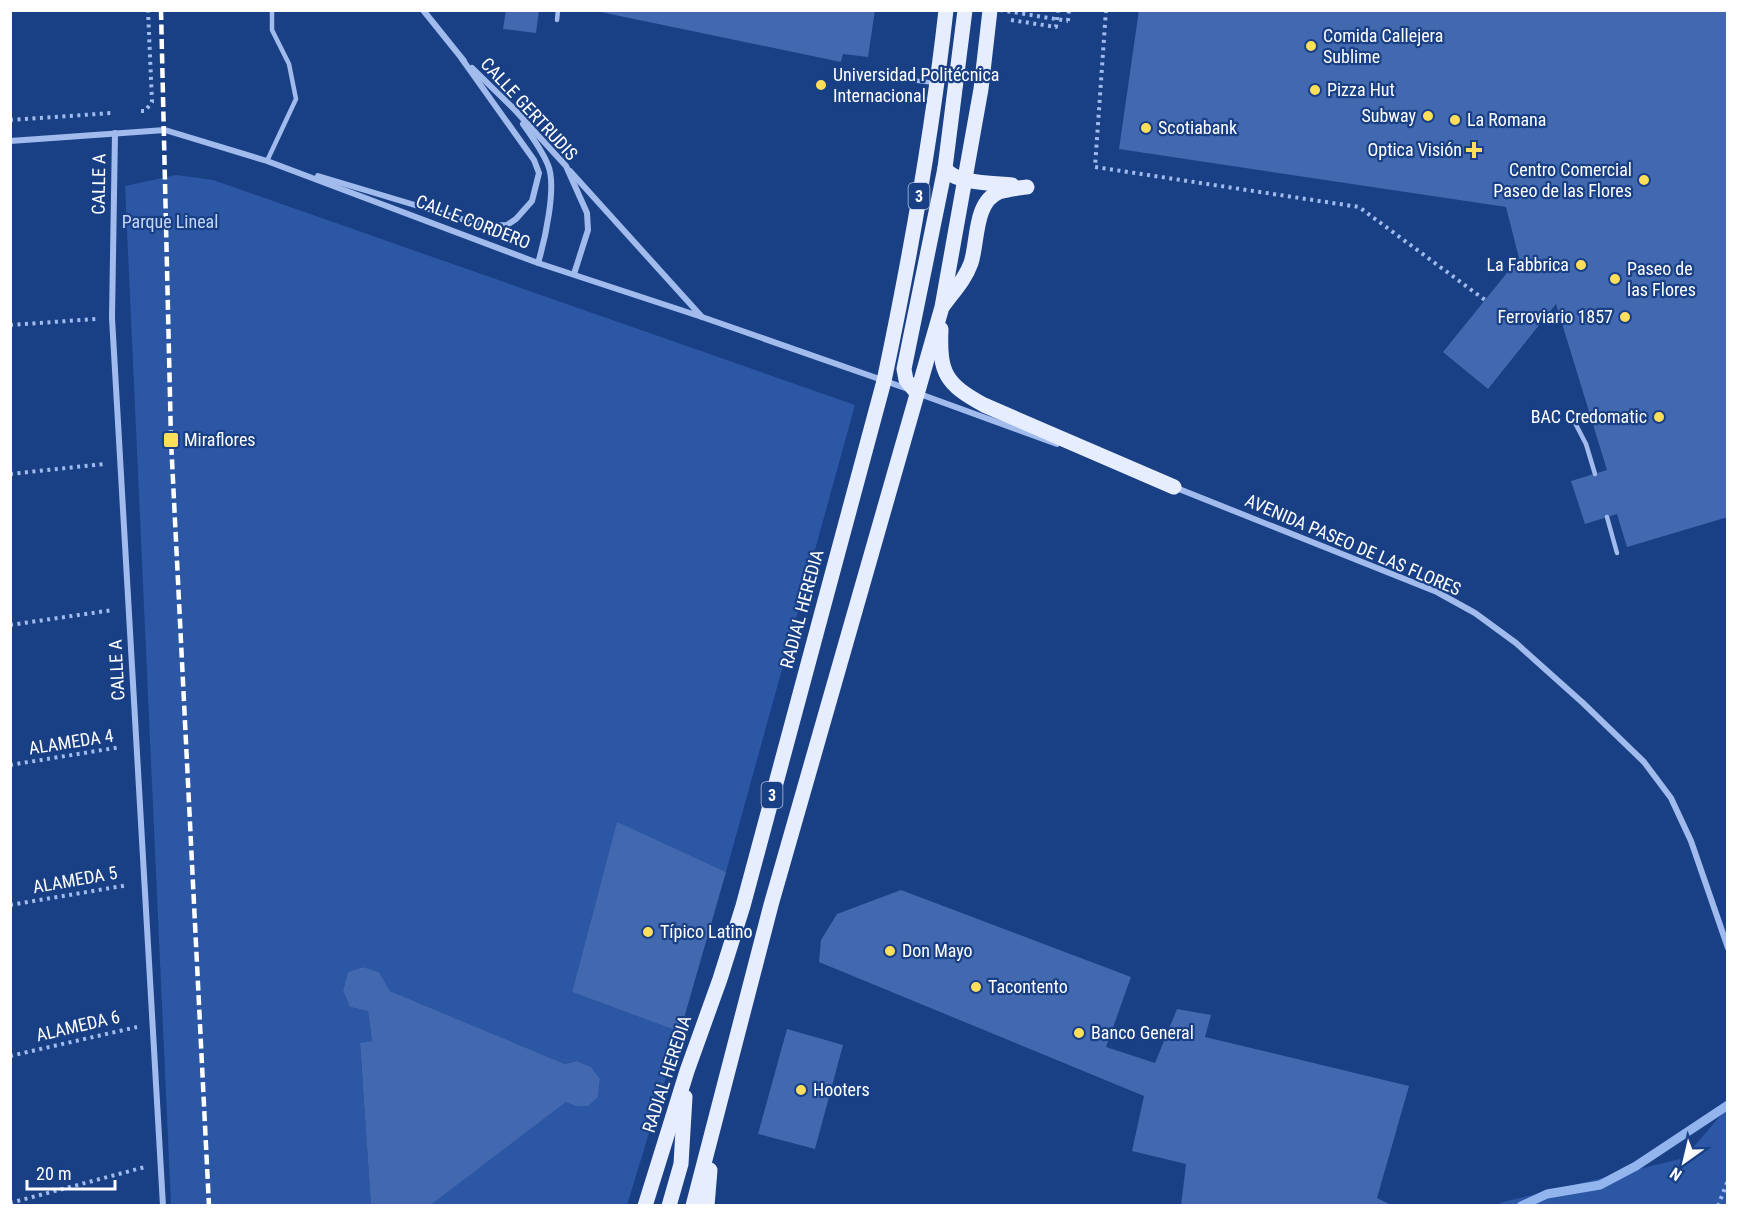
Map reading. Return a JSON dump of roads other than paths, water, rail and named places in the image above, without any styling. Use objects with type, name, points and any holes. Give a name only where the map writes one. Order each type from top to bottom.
[{"type":"main road","name":"RADIAL HEREDIA","points":[[645,1206],[687,1071],[743,906],[884,381],[902,297],[938,84],[946,10]]},
{"type":"main road","points":[[916,393],[906,380],[904,369],[945,168],[965,10]]},
{"type":"main road","name":"3","points":[[693,1206],[771,905],[942,307],[993,12]]},
{"type":"main road","points":[[945,168],[953,177],[964,180],[1027,187],[998,192],[988,202],[981,213],[971,262],[963,279],[942,307],[941,362],[950,380],[964,394],[984,405],[1174,487]]},
{"type":"main road","points":[[669,1206],[681,1164],[687,1071]]},
{"type":"main road","points":[[707,1206],[713,1130]]},
{"type":"street","name":"CALLE GERTRUDIS","points":[[423,10],[462,59],[513,108],[566,166],[587,213],[588,230],[574,274]]},
{"type":"street","points":[[267,161],[485,226],[507,225],[516,219],[532,201],[539,173],[534,160],[462,59]]},
{"type":"street","points":[[513,108],[548,165],[551,177],[548,218],[538,262]]},
{"type":"street","name":"CALLE CORDERO","points":[[10,141],[165,130],[267,161],[538,262],[916,393]]},
{"type":"street","name":"CALLE A","points":[[115,133],[112,318],[163,1206]]},
{"type":"street","points":[[566,166],[702,317]]},
{"type":"street","name":"AVENIDA PASEO DE LAS FLORES","points":[[916,393],[1174,487],[1437,592],[1475,613],[1516,643],[1644,762],[1671,798],[1691,841],[1728,948]]},
{"type":"lane","points":[[267,161],[296,99],[289,64],[272,30],[272,10]]},
{"type":"lane","points":[[557,20],[558,10]]},
{"type":"lane","points":[[896,78],[938,84]]},
{"type":"lane","points":[[1573,419],[1586,444],[1595,474]]},
{"type":"lane","points":[[1607,517],[1617,553]]},
{"type":"waterway","points":[[1521,1206],[1547,1194],[1600,1185],[1636,1166],[1728,1105]]},
{"type":"railway","points":[[161,10],[171,440],[209,1206]]},
{"type":"place","name":"Comida Callejera Sublime","points":[[1311,46]]},
{"type":"place","name":"Universidad Politécnica Internacional","points":[[821,85]]},
{"type":"place","name":"Pizza Hut","points":[[1315,90]]},
{"type":"place","name":"Subway","points":[[1428,116]]},
{"type":"place","name":"La Romana","points":[[1455,120]]},
{"type":"place","name":"Scotiabank","points":[[1146,128]]},
{"type":"place","name":"Optica Visión","points":[[1474,150]]},
{"type":"place","name":"Centro Comercial Paseo de las Flores","points":[[1644,180]]},
{"type":"place","name":"La Fabbrica","points":[[1581,265]]},
{"type":"place","name":"Paseo de las Flores","points":[[1615,279]]},
{"type":"place","name":"Ferroviario 1857","points":[[1625,317]]},
{"type":"place","name":"BAC Credomatic","points":[[1659,417]]},
{"type":"place","name":"Miraflores","points":[[171,440]]},
{"type":"place","name":"Típico Latino","points":[[648,932]]},
{"type":"place","name":"Don Mayo","points":[[890,951]]},
{"type":"place","name":"Tacontento","points":[[976,987]]},
{"type":"place","name":"Banco General","points":[[1079,1033]]},
{"type":"place","name":"Hooters","points":[[801,1090]]},
{"type":"park label","name":"Parque Lineal","points":[[170,222]]}]
